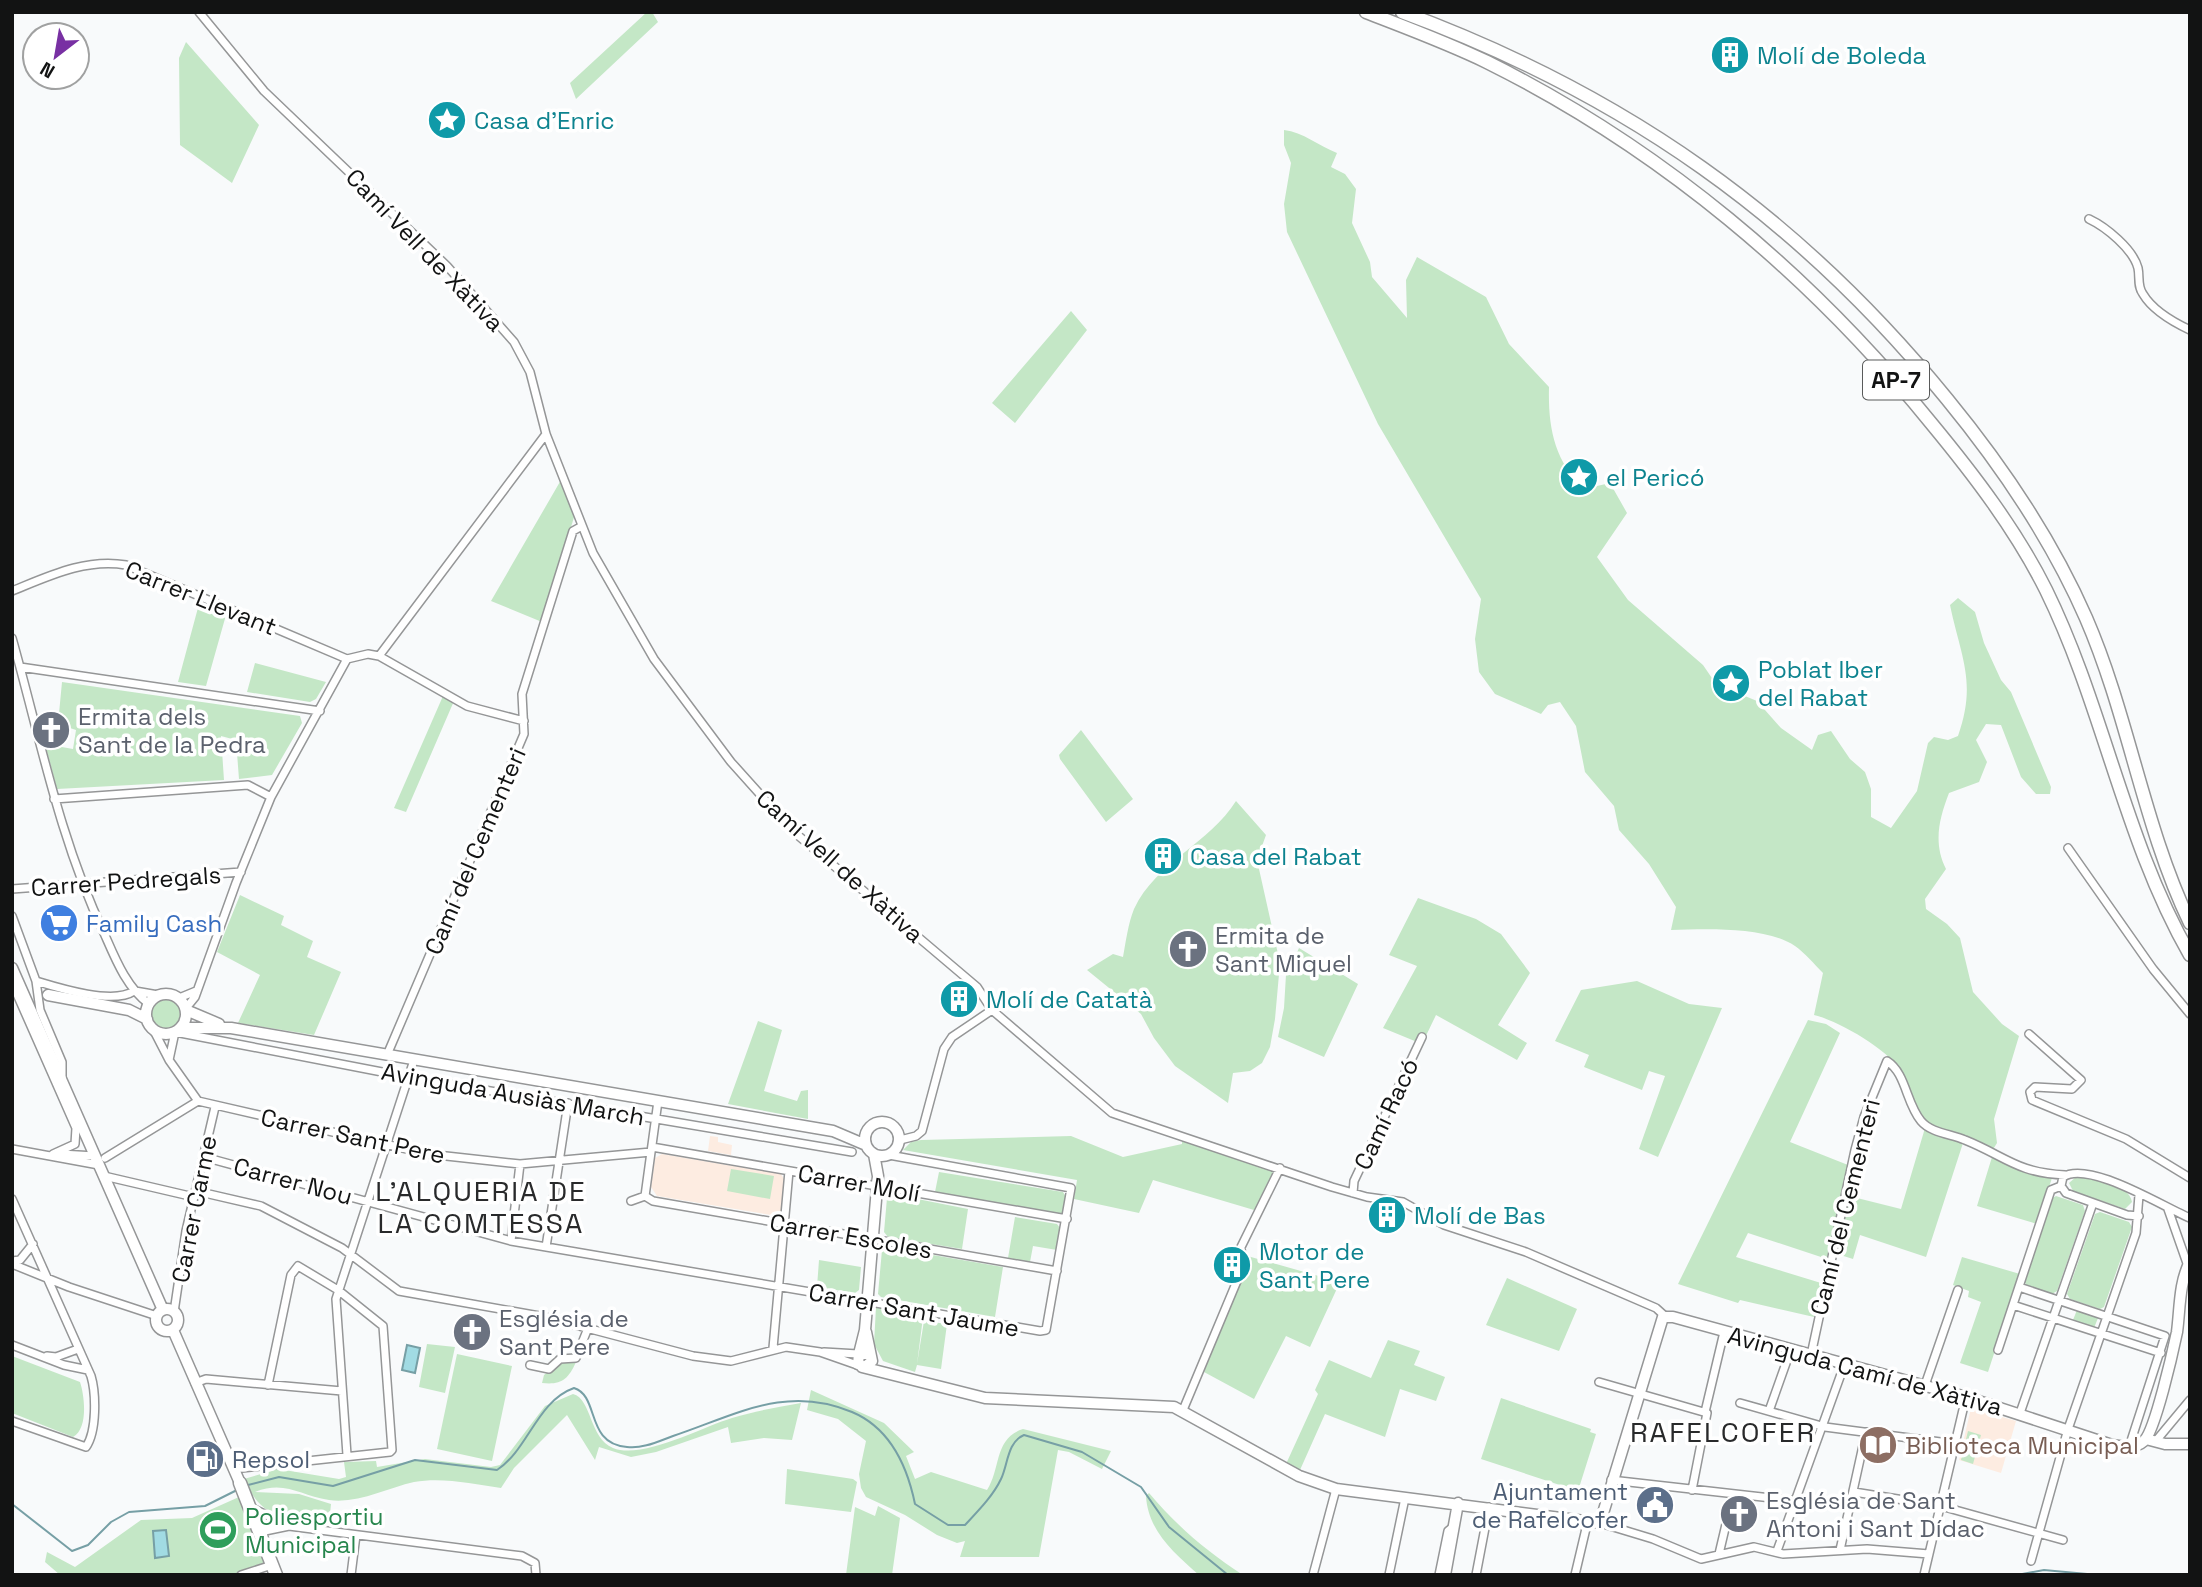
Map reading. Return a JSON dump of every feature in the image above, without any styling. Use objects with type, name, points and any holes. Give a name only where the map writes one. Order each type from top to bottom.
[{"type":"highway","name":"AP-7","points":[[1366,12],[1486,62],[1568,106],[1651,160],[1773,256],[1898,383],[1963,462],[2004,519],[2045,588],[2083,675],[2143,861],[2190,955]]},
{"type":"highway","name":"AP-7","points":[[1402,12],[1540,69],[1673,145],[1714,174],[1804,248],[1849,289],[1914,359],[1986,447],[2026,507],[2085,615],[2123,724],[2155,837],[2190,923]]},
{"type":"highway","points":[[240,1483],[275,1570]]},
{"type":"street","name":"Camí Vell de Xàtiva","points":[[199,12],[264,91],[437,256],[498,322],[524,357],[546,434],[590,547],[654,659],[731,762],[794,832],[977,987],[992,1010],[1112,1113],[1353,1193],[1403,1202],[1444,1225],[1526,1252],[1587,1280]]},
{"type":"street","points":[[2089,219],[2104,229],[2137,264],[2139,288],[2144,296],[2164,316],[2190,330]]},
{"type":"street","points":[[379,656],[546,434]]},
{"type":"street","name":"Camí del Cementeri","points":[[387,1055],[524,734],[522,694],[573,531],[582,526]]},
{"type":"street","name":"Carrer Llevant","points":[[12,591],[60,572],[89,565],[111,562],[126,565],[347,659]]},
{"type":"street","points":[[12,638],[54,799],[81,884],[134,991],[148,1004],[150,1023],[169,1060],[198,1101],[154,1125],[101,1164]]},
{"type":"street","points":[[186,1009],[193,1001],[271,797],[347,659],[368,654],[379,656],[467,706],[524,721]]},
{"type":"street","points":[[20,667],[320,711]]},
{"type":"street","points":[[54,799],[248,785],[271,797]]},
{"type":"street","points":[[2068,848],[2154,969],[2190,1014]]},
{"type":"street","name":"Carrer Pedregals","points":[[12,889],[241,872]]},
{"type":"street","points":[[12,916],[36,981],[40,1010],[62,1062],[62,1082]]},
{"type":"street","points":[[13,976],[77,1134],[75,1144],[53,1154]]},
{"type":"street","points":[[36,981],[110,996],[126,995],[134,991],[169,994],[179,998],[186,1009],[186,1020],[178,1030],[169,1060]]},
{"type":"street","points":[[179,998],[196,991]]},
{"type":"street","points":[[48,995],[129,1010],[163,1034],[178,1030],[231,1028],[833,1131],[867,1131]]},
{"type":"street","points":[[129,1010],[148,1004],[158,995]]},
{"type":"street","points":[[26,1006],[101,1164],[164,1313],[159,1328],[173,1330]]},
{"type":"street","points":[[186,1009],[231,1028]]},
{"type":"street","points":[[900,1140],[916,1136],[922,1131],[944,1049],[952,1037],[992,1010]]},
{"type":"street","name":"Avinguda Ausiàs March","points":[[178,1030],[191,1038],[852,1152]]},
{"type":"street","points":[[2029,1034],[2081,1080],[2072,1089],[2035,1087],[2030,1092],[2032,1100],[2126,1139],[2190,1178]]},
{"type":"street","name":"Camí Racó","points":[[1353,1193],[1354,1181],[1422,1037]]},
{"type":"street","points":[[347,1455],[338,1290],[414,1060]]},
{"type":"street","name":"Camí del Cementeri","points":[[1811,1355],[1852,1161],[1864,1117],[1887,1061],[1897,1071],[1911,1107],[1925,1126],[1968,1141],[2025,1170],[2065,1175]]},
{"type":"street","name":"Carrer Sant Pere","points":[[198,1101],[428,1154],[520,1164],[559,1158]]},
{"type":"street","points":[[631,1201],[645,1196],[658,1101]]},
{"type":"street","points":[[546,1247],[568,1103]]},
{"type":"street","name":"Carrer Carme","points":[[164,1313],[215,1107]]},
{"type":"street","points":[[866,1145],[867,1131],[873,1124],[887,1122],[895,1127],[900,1140],[897,1149],[888,1155],[878,1181]]},
{"type":"street","points":[[833,1131],[866,1145],[874,1154],[878,1181],[864,1359]]},
{"type":"street","points":[[12,1149],[101,1164],[195,1194],[251,1202],[349,1253],[400,1291],[545,1317],[671,1352],[727,1361],[773,1348],[820,1352],[864,1359],[922,1382],[985,1398],[1144,1403],[1183,1410],[1299,1476],[1336,1489],[1594,1521],[1653,1539],[1696,1558],[1707,1559],[1754,1547],[1783,1553],[1872,1549],[1929,1555]]},
{"type":"street","name":"Carrer Molí","points":[[559,1158],[652,1149],[789,1171],[878,1181],[1066,1219]]},
{"type":"street","points":[[874,1154],[1067,1186],[1072,1193],[1057,1271]]},
{"type":"street","name":"Carrer Nou","points":[[204,1157],[511,1241],[546,1247]]},
{"type":"street","points":[[511,1241],[520,1164]]},
{"type":"street","points":[[1183,1410],[1242,1269],[1241,1247],[1280,1168]]},
{"type":"street","points":[[773,1348],[789,1171]]},
{"type":"street","points":[[1998,1350],[2051,1190],[2061,1186],[2065,1175],[2078,1174],[2108,1179],[2190,1218]]},
{"type":"street","points":[[2061,1186],[2066,1193],[2138,1216]]},
{"type":"street","points":[[2031,1561],[2068,1429],[2136,1233],[2138,1195]]},
{"type":"street","name":"Carrer Escoles","points":[[645,1196],[653,1201],[1057,1271]]},
{"type":"street","points":[[12,1199],[88,1370],[93,1393],[90,1441],[86,1447],[12,1421]]},
{"type":"street","points":[[2020,1413],[2094,1203]]},
{"type":"street","points":[[2151,1440],[2176,1335],[2189,1264],[2168,1209]]},
{"type":"street","points":[[12,1262],[20,1260],[33,1244]]},
{"type":"street","name":"Carrer Sant Jaume","points":[[546,1247],[1040,1331],[1048,1327],[1057,1271]]},
{"type":"street","points":[[12,1262],[48,1278],[164,1313],[178,1321],[173,1330]]},
{"type":"street","points":[[12,1262],[42,1263]]},
{"type":"street","points":[[233,1469],[392,1450],[383,1326],[338,1290],[298,1266],[293,1269],[268,1385]]},
{"type":"street","name":"Avinguda Camí de Xàtiva","points":[[1587,1280],[1656,1308],[1666,1317],[1925,1385],[2129,1447]]},
{"type":"street","points":[[2020,1287],[2165,1336],[2129,1447]]},
{"type":"street","points":[[1925,1385],[1958,1290]]},
{"type":"street","points":[[2014,1305],[2161,1353]]},
{"type":"street","points":[[1575,1575],[1611,1480],[1659,1322],[1666,1317]]},
{"type":"street","points":[[530,1366],[547,1369],[560,1359],[576,1359],[589,1328]]},
{"type":"street","points":[[173,1330],[240,1483]]},
{"type":"street","points":[[1702,1411],[1710,1391],[1724,1332]]},
{"type":"street","points":[[12,1345],[64,1366],[88,1370]]},
{"type":"street","points":[[36,1354],[56,1357],[79,1349]]},
{"type":"street","points":[[1769,1411],[1791,1349]]},
{"type":"street","points":[[1777,1551],[1845,1363]]},
{"type":"street","points":[[195,1383],[206,1380],[342,1391]]},
{"type":"street","points":[[1599,1382],[1702,1411],[1707,1421],[1692,1490]]},
{"type":"street","points":[[1924,1575],[1966,1397]]},
{"type":"street","points":[[2151,1440],[2190,1400]]},
{"type":"street","points":[[1740,1403],[1822,1426],[1956,1444]]},
{"type":"street","points":[[1840,1550],[1866,1432]]},
{"type":"street","points":[[2129,1447],[2151,1440],[2190,1444]]},
{"type":"street","points":[[1611,1480],[1851,1507]]},
{"type":"street","points":[[1312,1575],[1336,1489]]},
{"type":"street","points":[[1854,1492],[1941,1506],[2063,1540]]},
{"type":"street","points":[[1389,1575],[1405,1498]]},
{"type":"street","points":[[248,1503],[273,1520],[289,1526]]},
{"type":"street","points":[[1445,1575],[1458,1503]]},
{"type":"street","points":[[1476,1575],[1489,1507]]},
{"type":"street","points":[[259,1528],[273,1520]]},
{"type":"street","points":[[1719,1554],[1727,1520]]},
{"type":"street","points":[[259,1528],[289,1526],[522,1556],[535,1563],[536,1575]]},
{"type":"street","points":[[1439,1575],[1448,1531],[1454,1527]]},
{"type":"street","points":[[351,1575],[356,1535]]},
{"type":"street","points":[[241,1575],[275,1570]]},
{"type":"shaded area","points":[[710,1136],[718,1137],[718,1142],[732,1145],[731,1155],[708,1151]]},
{"type":"shaded area","points":[[662,1154],[781,1174],[784,1179],[781,1213],[777,1216],[657,1196],[651,1187],[655,1158]]},
{"type":"shaded area","points":[[1971,1408],[2016,1421],[2001,1473],[1959,1460]]},
{"type":"green space","points":[[647,12],[652,12],[658,22],[576,99],[570,83]]},
{"type":"green space","points":[[186,42],[259,125],[232,183],[180,145],[179,58]]},
{"type":"green space","points":[[1284,130],[1304,136],[1337,153],[1331,167],[1345,174],[1356,189],[1352,223],[1370,262],[1372,277],[1407,318],[1406,280],[1417,257],[1486,297],[1509,344],[1549,387],[1552,429],[1559,455],[1566,467],[1584,489],[1610,483],[1627,513],[1597,557],[1628,600],[1703,665],[1716,684],[1757,701],[1781,728],[1812,750],[1818,735],[1831,731],[1850,759],[1865,772],[1871,789],[1871,817],[1891,828],[1917,791],[1928,743],[1934,737],[1948,740],[1958,736],[1964,717],[1967,685],[1950,605],[1958,598],[1975,612],[1984,643],[2001,680],[2011,692],[2051,787],[2050,794],[2036,794],[2021,777],[2001,725],[1986,724],[1976,740],[1987,762],[1979,782],[1949,793],[1939,831],[1940,850],[1946,869],[1925,899],[1926,909],[1947,924],[1960,938],[1973,992],[2002,1024],[2019,1036],[1994,1119],[1997,1143],[1992,1151],[1956,1138],[1929,1124],[1919,1113],[1904,1076],[1894,1062],[1861,1036],[1814,1015],[1823,973],[1795,946],[1768,935],[1752,932],[1718,929],[1671,930],[1676,907],[1649,864],[1619,830],[1614,806],[1585,772],[1576,726],[1560,702],[1548,705],[1541,714],[1495,694],[1479,672],[1475,639],[1481,599],[1378,424],[1287,232],[1284,204],[1291,163],[1284,145]]},
{"type":"green space","points":[[1071,311],[1087,330],[1015,423],[992,403]]},
{"type":"green space","points":[[561,480],[575,514],[542,622],[491,601]]},
{"type":"green space","points":[[199,604],[226,615],[206,686],[178,682]]},
{"type":"green space","points":[[255,663],[326,682],[316,699],[310,702],[247,692]]},
{"type":"green space","points":[[62,682],[300,716],[302,723],[272,775],[239,779],[236,740],[221,736],[224,780],[57,789],[45,744],[73,749],[76,730],[58,724]]},
{"type":"green space","points":[[443,696],[454,701],[406,812],[394,808]]},
{"type":"green space","points":[[1081,730],[1133,799],[1106,822],[1060,759],[1059,755]]},
{"type":"green space","points":[[1236,801],[1266,835],[1257,860],[1280,963],[1270,1047],[1262,1063],[1250,1071],[1233,1073],[1228,1103],[1175,1066],[1154,1038],[1141,1014],[1087,970],[1113,954],[1123,957],[1132,915],[1144,893],[1169,865],[1225,816]]},
{"type":"green space","points":[[240,895],[284,916],[281,925],[313,941],[307,957],[341,972],[314,1035],[238,1023],[260,975],[217,952]]},
{"type":"green space","points":[[1418,898],[1476,919],[1501,934],[1530,973],[1498,1025],[1527,1043],[1517,1060],[1436,1015],[1422,1044],[1383,1028],[1417,966],[1389,955]]},
{"type":"green space","points":[[1299,948],[1358,984],[1324,1057],[1278,1037],[1284,1008],[1287,958],[1295,957]]},
{"type":"green space","points":[[1637,981],[1689,1004],[1722,1008],[1658,1157],[1639,1149],[1665,1076],[1649,1071],[1642,1090],[1584,1067],[1589,1055],[1555,1041],[1581,990]]},
{"type":"green space","points":[[166,1000],[176,1004],[180,1014],[176,1024],[166,1028],[156,1024],[152,1014],[156,1004]]},
{"type":"green space","points":[[1808,1020],[1826,1024],[1840,1033],[1790,1142],[1848,1165],[1827,1259],[1748,1233],[1736,1257],[1821,1283],[1814,1317],[1740,1300],[1738,1303],[1678,1284]]},
{"type":"green space","points":[[758,1021],[782,1030],[764,1091],[797,1101],[801,1091],[808,1090],[808,1119],[728,1104]]},
{"type":"green space","points":[[1925,1128],[1963,1143],[1926,1257],[1860,1235],[1853,1259],[1834,1253],[1845,1195],[1901,1209]]},
{"type":"green space","points":[[1071,1136],[1123,1157],[1182,1144],[1182,1138],[1273,1171],[1272,1181],[1254,1210],[1153,1180],[1139,1213],[1074,1199],[1077,1180],[903,1150],[911,1142],[921,1140]]},
{"type":"green space","points":[[1992,1157],[2021,1171],[2052,1178],[2037,1224],[1977,1206]]},
{"type":"green space","points":[[731,1169],[774,1176],[770,1199],[727,1191]]},
{"type":"green space","points":[[939,1172],[1063,1192],[1066,1197],[1064,1212],[1060,1214],[935,1192]]},
{"type":"green space","points":[[2076,1177],[2117,1186],[2124,1190],[2132,1202],[2125,1209],[2073,1191],[2069,1183]]},
{"type":"green space","points":[[892,1194],[968,1209],[962,1249],[888,1237],[884,1232],[887,1198]]},
{"type":"green space","points":[[2056,1196],[2083,1205],[2085,1211],[2057,1291],[2052,1294],[2027,1286],[2024,1281],[2051,1199]]},
{"type":"green space","points":[[2100,1212],[2129,1222],[2132,1227],[2104,1307],[2100,1309],[2070,1299],[2067,1294],[2095,1214]]},
{"type":"green space","points":[[1015,1217],[1057,1224],[1060,1228],[1057,1250],[1033,1246],[1030,1262],[1008,1258]]},
{"type":"green space","points":[[886,1247],[1003,1267],[995,1317],[881,1297],[878,1294],[882,1250]]},
{"type":"green space","points":[[1244,1255],[1340,1282],[1310,1347],[1286,1336],[1254,1399],[1204,1372],[1241,1278]]},
{"type":"green space","points":[[1962,1257],[2020,1274],[1988,1372],[1960,1363],[1981,1302],[1968,1297],[1969,1291],[1953,1285]]},
{"type":"green space","points":[[819,1260],[861,1267],[859,1290],[855,1293],[817,1287]]},
{"type":"green space","points":[[1507,1278],[1577,1309],[1559,1351],[1486,1325]]},
{"type":"green space","points":[[876,1307],[923,1317],[917,1364],[924,1321],[947,1324],[941,1369],[917,1365],[915,1372],[883,1361],[874,1344]]},
{"type":"green space","points":[[2077,1310],[2098,1318],[2094,1328],[2073,1320]]},
{"type":"green space","points":[[1388,1340],[1420,1351],[1414,1365],[1445,1377],[1436,1401],[1400,1389],[1385,1437],[1325,1414],[1300,1470],[1286,1464],[1318,1394],[1315,1390],[1329,1360],[1371,1378]]},
{"type":"green space","points":[[427,1344],[455,1347],[445,1393],[419,1387]]},
{"type":"green space","points":[[457,1354],[512,1366],[492,1461],[437,1449]]},
{"type":"green space","points":[[12,1356],[80,1382],[84,1404],[83,1420],[78,1433],[73,1437],[12,1413]]},
{"type":"green space","points":[[561,1361],[576,1362],[563,1380],[542,1383],[544,1375]]},
{"type":"green space","points":[[811,1390],[884,1423],[914,1452],[906,1456],[915,1479],[931,1472],[987,1490],[1007,1439],[1023,1429],[1111,1451],[1102,1469],[1069,1452],[1058,1450],[1039,1557],[960,1557],[965,1541],[957,1543],[937,1535],[905,1515],[866,1497],[861,1488],[859,1474],[866,1441],[838,1419],[807,1410]]},
{"type":"green space","points":[[573,1394],[584,1403],[605,1443],[625,1451],[640,1450],[672,1441],[732,1418],[801,1403],[792,1440],[764,1438],[731,1443],[728,1427],[656,1452],[631,1457],[599,1447],[595,1460],[567,1415],[514,1468],[501,1488],[436,1480],[414,1482],[362,1498],[340,1501],[284,1488],[255,1492],[299,1494],[331,1504],[329,1524],[289,1518],[268,1511],[251,1493],[244,1479],[278,1469],[339,1479],[346,1477],[344,1462],[376,1461],[377,1467],[425,1459],[491,1467],[500,1465],[545,1406]]},
{"type":"green space","points":[[1501,1398],[1591,1429],[1590,1432],[1596,1434],[1578,1491],[1481,1459]]},
{"type":"green space","points":[[1968,1431],[1981,1435],[1973,1464],[1961,1460]]},
{"type":"green space","points":[[787,1469],[853,1479],[857,1482],[851,1512],[785,1504]]},
{"type":"green space","points":[[1149,1493],[1193,1537],[1243,1575],[1199,1575],[1172,1550],[1157,1531],[1148,1509],[1146,1496]]},
{"type":"green space","points":[[239,1497],[265,1562],[231,1575],[60,1575],[45,1562],[47,1552],[75,1567],[141,1520],[192,1518]]},
{"type":"green space","points":[[878,1506],[900,1518],[892,1575],[846,1575],[855,1507],[875,1516]]},
{"type":"water","points":[[407,1345],[420,1348],[415,1373],[402,1370]]},
{"type":"water","points":[[166,1530],[169,1556],[155,1558],[153,1531]]},
{"type":"waterway","points":[[248,1485],[279,1477],[333,1486],[415,1460],[497,1470],[517,1451],[551,1403],[574,1388],[587,1400],[605,1438],[614,1444],[627,1447],[651,1444],[761,1406],[805,1401],[828,1404],[852,1412],[877,1428],[887,1438],[902,1462],[915,1504],[948,1525],[965,1525],[985,1503],[1001,1479],[1014,1443],[1024,1435],[1082,1452],[1141,1487],[1169,1527],[1228,1575]]},
{"type":"waterway","points":[[12,1504],[72,1551],[88,1545],[111,1522],[129,1512],[205,1506],[237,1490]]},
{"type":"waterway","points":[[2017,1575],[2044,1570],[2098,1575]]},
{"type":"place","name":"Molí de Boleda","points":[[1730,55]]},
{"type":"place","name":"Casa d'Enric","points":[[447,120]]},
{"type":"place","name":"el Pericó","points":[[1579,477]]},
{"type":"place","name":"Poblat Iber del Rabat","points":[[1731,683]]},
{"type":"place","name":"Ermita dels Sant de la Pedra","points":[[51,730]]},
{"type":"place","name":"Casa del Rabat","points":[[1163,856]]},
{"type":"place","name":"Family Cash","points":[[59,923]]},
{"type":"place","name":"Ermita de Sant Miquel","points":[[1188,949]]},
{"type":"place","name":"Molí de Catatà","points":[[959,999]]},
{"type":"place","name":"Molí de Bas","points":[[1387,1215]]},
{"type":"place","name":"Motor de Sant Pere","points":[[1232,1265]]},
{"type":"place","name":"Església de Sant Pere","points":[[472,1332]]},
{"type":"place","name":"Biblioteca Municipal","points":[[1878,1445]]},
{"type":"place","name":"Repsol","points":[[205,1459]]},
{"type":"place","name":"Ajuntament de Rafelcofer","points":[[1655,1505]]},
{"type":"place","name":"Església de Sant Antoni i Sant Dídac","points":[[1739,1514]]},
{"type":"place","name":"Poliesportiu Municipal","points":[[218,1530]]},
{"type":"district","name":"L'ALQUERIA DE LA COMTESSA","points":[[481,1207]]},
{"type":"district","name":"RAFELCOFER","points":[[1723,1432]]}]
